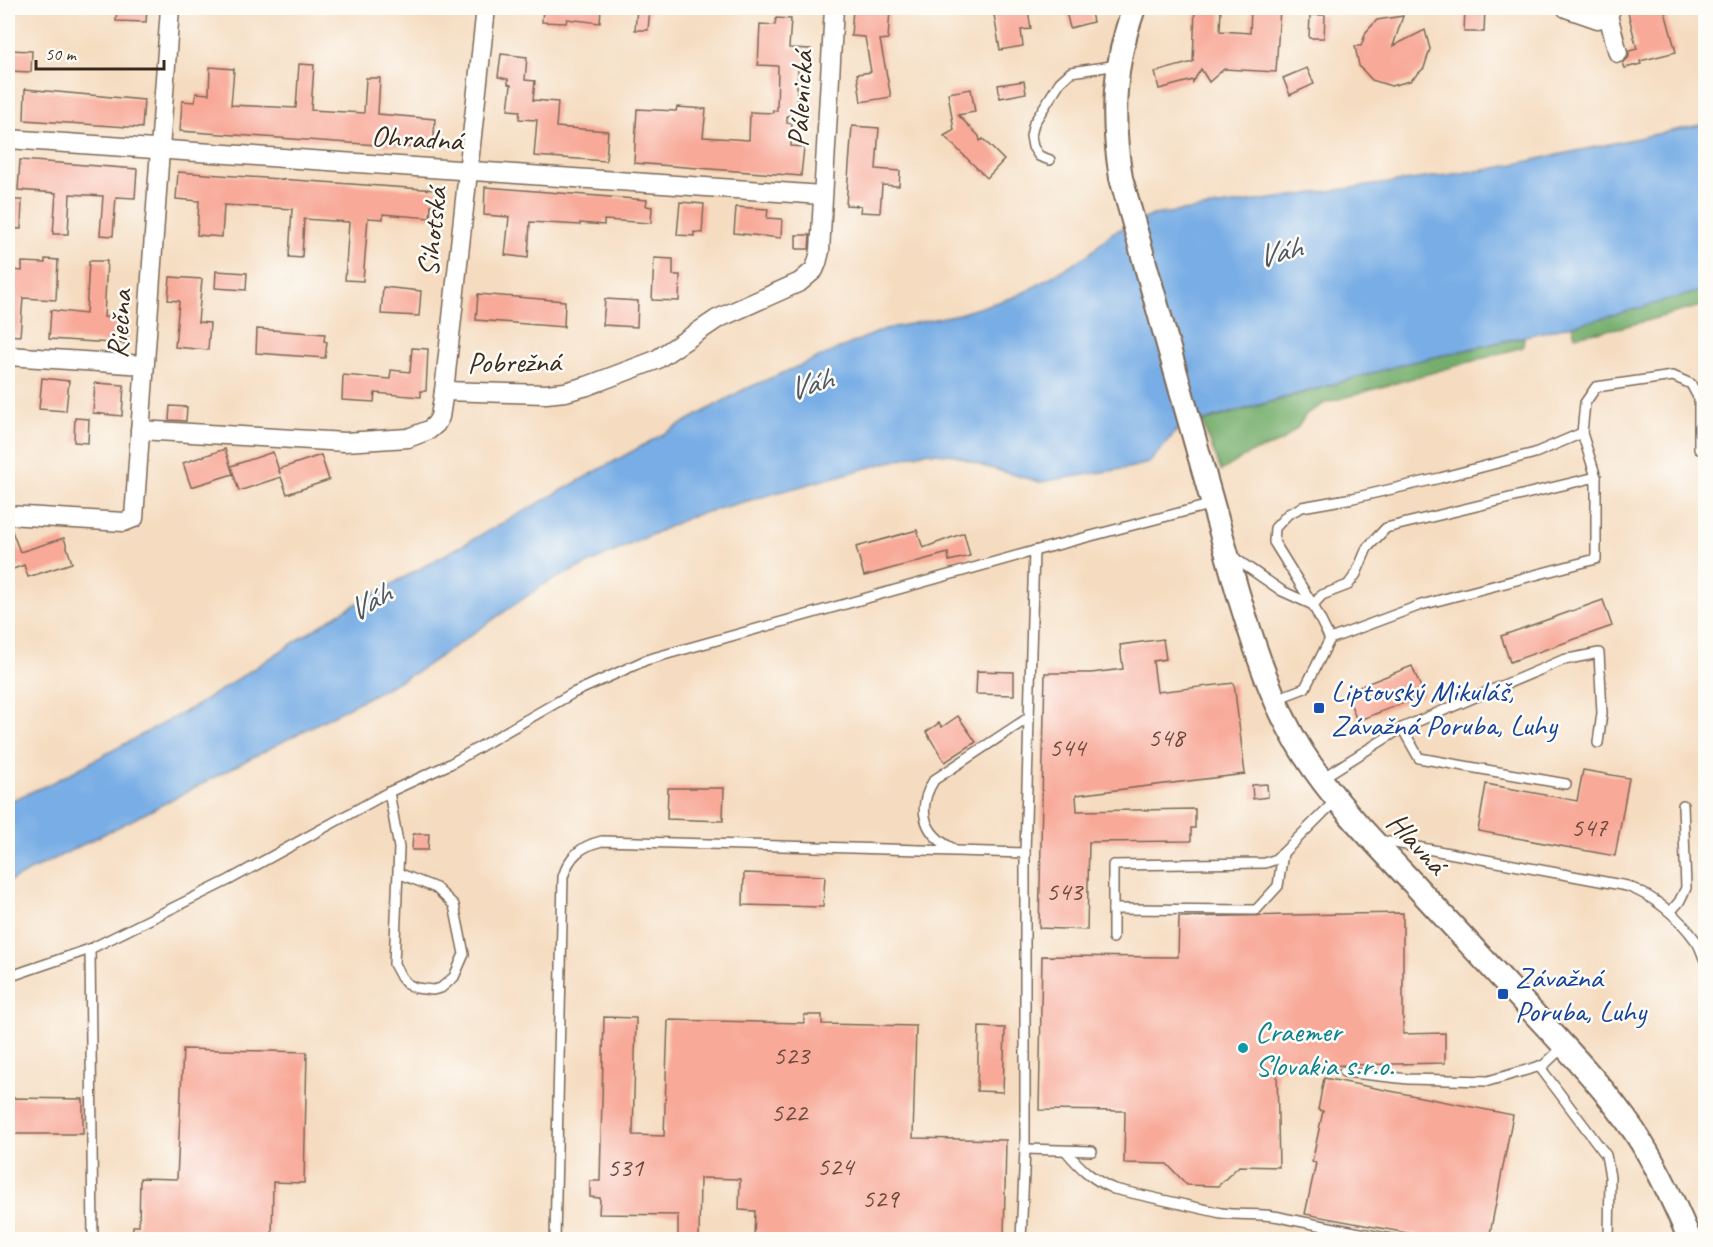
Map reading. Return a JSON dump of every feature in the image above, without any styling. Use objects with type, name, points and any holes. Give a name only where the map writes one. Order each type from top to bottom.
[{"type":"street","name":"Riečna","points":[[8,514],[124,522],[134,518],[170,8]]},
{"type":"street","name":"Sihotská","points":[[444,391],[486,8]]},
{"type":"street","name":"Pálenická","points":[[822,195],[834,8]]},
{"type":"street","name":"Hlavná","points":[[1134,8],[1118,65],[1113,110],[1121,178],[1251,636],[1276,699],[1296,741],[1320,779],[1371,838],[1610,1098],[1661,1176],[1688,1239]]},
{"type":"street","points":[[1566,8],[1598,19],[1610,11],[1618,53]]},
{"type":"street","name":"Ohradná","points":[[8,139],[822,195]]},
{"type":"street","name":"Pobrežná","points":[[140,430],[345,442],[408,438],[429,430],[436,424],[440,417],[444,391],[546,394],[587,386],[656,360],[717,319],[800,282],[814,270],[819,257],[822,195]]},
{"type":"street","points":[[8,356],[144,365]]},
{"type":"lane","points":[[1050,160],[1039,156],[1033,147],[1031,136],[1034,123],[1059,82],[1071,72],[1118,65]]},
{"type":"lane","points":[[1276,699],[1305,688],[1330,639],[1421,605],[1596,559],[1596,477],[1582,433],[1585,403],[1596,387],[1673,376],[1691,384],[1699,399],[1700,449]]},
{"type":"lane","points":[[1330,639],[1275,542],[1275,528],[1288,514],[1302,507],[1418,483],[1535,453],[1582,433]]},
{"type":"lane","points":[[1312,605],[1322,595],[1348,585],[1356,574],[1366,548],[1386,528],[1596,477]]},
{"type":"lane","points":[[8,977],[90,949],[228,880],[389,792],[450,764],[573,693],[646,660],[1034,551],[1214,504]]},
{"type":"lane","points":[[1021,1239],[1024,1149],[1025,853],[1034,551]]},
{"type":"lane","points":[[1227,553],[1282,591],[1312,605]]},
{"type":"lane","points":[[1320,779],[1402,728],[1563,660],[1599,653],[1602,713],[1599,743]]},
{"type":"lane","points":[[955,850],[943,843],[930,830],[925,818],[925,793],[934,780],[1028,718]]},
{"type":"lane","points":[[1402,728],[1419,758],[1566,784]]},
{"type":"lane","points":[[389,792],[399,848],[394,964],[407,984],[425,990],[441,988],[454,977],[464,954],[454,905],[436,888],[398,873]]},
{"type":"lane","points":[[1113,938],[1113,865],[1265,863],[1283,853],[1337,799]]},
{"type":"lane","points":[[1671,911],[1686,888],[1683,805]]},
{"type":"lane","points":[[1371,838],[1626,885],[1644,892],[1671,911],[1698,943],[1706,962]]},
{"type":"lane","points":[[555,1239],[563,877],[572,856],[580,849],[602,841],[1025,853]]},
{"type":"lane","points":[[1113,909],[1256,910],[1278,886],[1283,853]]},
{"type":"lane","points":[[90,949],[93,1239]]},
{"type":"lane","points":[[1344,1072],[1408,1079],[1488,1081],[1544,1065],[1564,1046]]},
{"type":"lane","points":[[1539,1066],[1606,1155],[1610,1172],[1609,1239]]},
{"type":"lane","points":[[1024,1149],[1092,1151]]},
{"type":"lane","points":[[1066,1151],[1087,1175],[1098,1183],[1114,1189],[1221,1213],[1239,1216],[1273,1214],[1288,1219],[1396,1239]]},
{"type":"green space","points":[[1705,290],[1705,305],[1623,327],[1575,336],[1572,325]]},
{"type":"green space","points":[[1524,337],[1523,347],[1325,403],[1306,414],[1298,427],[1281,442],[1250,453],[1221,471],[1202,422],[1404,364]]},
{"type":"water","name":"Váh","points":[[1705,124],[1705,290],[1599,319],[1404,364],[1216,417],[1177,430],[1149,463],[1128,468],[1040,482],[983,466],[955,455],[926,452],[692,516],[546,583],[420,670],[8,882],[8,802],[54,782],[199,704],[338,614],[743,390],[885,329],[959,314],[1014,297],[1089,254],[1112,233],[1153,215],[1491,169]]},
{"type":"building","points":[[117,8],[147,8],[146,22],[116,21]]},
{"type":"building","points":[[543,8],[601,8],[600,23],[567,19],[566,23],[542,22]]},
{"type":"building","points":[[637,8],[650,8],[648,30],[635,30]]},
{"type":"building","points":[[853,8],[890,10],[888,39],[880,40],[891,97],[861,102],[857,74],[871,72],[865,37],[851,36]]},
{"type":"building","points":[[1065,8],[1090,8],[1093,22],[1070,28]]},
{"type":"building","points":[[1195,8],[1221,8],[1220,31],[1250,33],[1251,8],[1280,8],[1276,72],[1224,69],[1209,82],[1201,69],[1193,82],[1193,80],[1159,89],[1155,72],[1193,62]]},
{"type":"building","points":[[1465,8],[1485,8],[1484,32],[1464,32]]},
{"type":"building","points":[[1627,8],[1664,8],[1676,52],[1640,61],[1641,64],[1625,68],[1623,63],[1629,57],[1629,51],[1637,49]]},
{"type":"building","points":[[1028,10],[1031,29],[1021,30],[1023,46],[1000,50],[994,15]]},
{"type":"building","points":[[1310,15],[1325,15],[1324,38],[1309,38]]},
{"type":"building","points":[[1403,16],[1393,46],[1425,30],[1430,49],[1424,68],[1410,81],[1391,86],[1372,80],[1359,66],[1355,46],[1361,46],[1366,32],[1377,20]]},
{"type":"building","points":[[776,18],[791,19],[789,48],[811,49],[810,70],[798,69],[796,110],[793,110],[793,115],[787,116],[787,123],[792,124],[791,146],[804,147],[801,176],[634,163],[637,109],[676,111],[677,107],[706,109],[703,137],[749,140],[750,112],[773,113],[773,110],[777,111],[778,66],[758,65],[760,24],[775,25]]},
{"type":"building","points":[[8,50],[32,51],[31,72],[8,71]]},
{"type":"building","points":[[501,54],[527,57],[525,80],[535,81],[533,100],[558,102],[556,127],[608,131],[606,161],[534,156],[537,120],[519,119],[520,111],[508,110],[511,85],[508,84],[508,79],[498,77]]},
{"type":"building","points":[[299,64],[314,65],[311,110],[364,113],[366,78],[380,78],[378,114],[435,119],[433,149],[180,131],[182,101],[195,102],[196,93],[209,94],[210,67],[234,69],[231,105],[296,108]]},
{"type":"building","points":[[1307,68],[1314,84],[1290,95],[1283,78]]},
{"type":"building","points":[[1024,81],[1026,93],[1000,98],[998,85]]},
{"type":"building","points":[[25,89],[144,100],[142,128],[24,120]]},
{"type":"building","points":[[971,89],[975,112],[958,115],[979,136],[980,141],[983,139],[1004,160],[987,178],[944,136],[954,130],[948,93]]},
{"type":"building","points":[[852,126],[879,128],[876,169],[900,171],[899,186],[882,185],[880,213],[860,212],[861,206],[846,205]]},
{"type":"building","points":[[20,160],[137,169],[135,198],[116,197],[113,236],[100,235],[103,196],[70,194],[68,234],[53,234],[56,193],[18,190]]},
{"type":"building","points":[[178,172],[437,190],[436,206],[431,205],[430,218],[383,214],[383,219],[368,218],[363,281],[345,280],[349,222],[304,219],[302,258],[289,257],[292,209],[224,205],[222,237],[197,235],[199,201],[176,199]]},
{"type":"building","points":[[485,187],[647,200],[646,206],[652,207],[651,223],[604,220],[604,225],[530,222],[528,258],[505,255],[509,217],[484,215]]},
{"type":"building","points":[[9,200],[22,200],[21,229],[8,228]]},
{"type":"building","points":[[680,202],[704,204],[702,233],[694,232],[694,236],[677,235]]},
{"type":"building","points":[[736,207],[768,209],[767,218],[782,219],[781,238],[734,233]]},
{"type":"building","points":[[796,235],[810,235],[809,249],[796,249]]},
{"type":"building","points":[[654,258],[673,259],[673,275],[680,275],[679,301],[652,300]]},
{"type":"building","points":[[45,259],[58,260],[56,300],[23,298],[20,336],[8,335],[12,270],[22,271],[22,262],[45,263]]},
{"type":"building","points":[[89,261],[107,261],[104,317],[128,321],[127,344],[49,339],[51,310],[86,314]]},
{"type":"building","points":[[216,271],[247,273],[246,290],[215,288]]},
{"type":"building","points":[[170,277],[202,279],[198,322],[210,323],[208,350],[175,347],[179,301],[168,300]]},
{"type":"building","points":[[383,287],[421,291],[419,316],[381,314]]},
{"type":"building","points":[[478,294],[565,301],[564,327],[476,320]]},
{"type":"building","points":[[605,299],[638,301],[637,327],[603,325]]},
{"type":"building","points":[[257,329],[325,334],[324,341],[327,342],[325,358],[256,353]]},
{"type":"building","points":[[412,348],[428,349],[426,391],[421,391],[421,397],[375,393],[374,402],[342,400],[343,375],[390,379],[391,370],[410,372]]},
{"type":"building","points":[[42,378],[69,381],[66,411],[39,409]]},
{"type":"building","points":[[95,383],[124,385],[122,416],[93,413]]},
{"type":"building","points":[[170,406],[187,407],[186,421],[169,420]]},
{"type":"building","points":[[75,418],[89,419],[88,443],[74,442]]},
{"type":"building","points":[[225,449],[233,474],[191,487],[183,463]]},
{"type":"building","points":[[273,452],[280,474],[279,469],[321,455],[329,480],[287,494],[281,477],[239,491],[231,466]]},
{"type":"building","points":[[8,526],[10,526],[20,552],[64,538],[72,563],[28,577],[24,565],[8,571]]},
{"type":"building","points":[[917,530],[923,548],[964,533],[970,556],[949,561],[948,553],[864,576],[856,547]]},
{"type":"building","points":[[1603,600],[1612,626],[1510,662],[1501,636]]},
{"type":"building","points":[[1163,639],[1166,659],[1153,661],[1157,692],[1234,683],[1245,774],[1076,795],[1077,811],[1195,809],[1195,828],[1191,828],[1191,841],[1089,842],[1087,930],[1039,928],[1045,673],[1091,673],[1123,669],[1120,645]]},
{"type":"building","points":[[1412,666],[1424,695],[1357,721],[1346,692]]},
{"type":"building","points":[[977,671],[1014,672],[1014,695],[976,694]]},
{"type":"building","points":[[958,716],[976,742],[945,762],[926,732],[939,723],[942,727]]},
{"type":"building","points":[[1583,770],[1629,778],[1615,856],[1478,831],[1486,784],[1577,801]]},
{"type":"building","points":[[1267,784],[1268,797],[1253,799],[1252,785]]},
{"type":"building","points":[[668,788],[724,788],[723,821],[667,819]]},
{"type":"building","points":[[413,834],[429,834],[428,850],[412,850]]},
{"type":"building","points":[[744,873],[825,876],[823,907],[743,905]]},
{"type":"building","name":"Craemer Slovakia s.r.o.","points":[[1403,913],[1403,1034],[1445,1033],[1445,1063],[1344,1065],[1277,1070],[1279,1167],[1239,1166],[1218,1186],[1187,1185],[1167,1164],[1124,1163],[1125,1111],[1039,1110],[1042,956],[1178,957],[1179,917]]},
{"type":"building","points":[[804,1015],[822,1015],[822,1024],[916,1026],[913,1138],[1006,1140],[1004,1239],[754,1239],[755,1211],[739,1210],[740,1179],[700,1178],[699,1239],[678,1239],[678,1215],[599,1214],[600,1198],[590,1197],[590,1181],[600,1181],[604,1017],[636,1018],[633,1135],[664,1136],[668,1020],[804,1023]]},
{"type":"building","points":[[979,1027],[1005,1028],[1003,1092],[977,1091]]},
{"type":"building","points":[[183,1049],[307,1052],[304,1183],[273,1182],[272,1239],[132,1239],[133,1226],[139,1226],[140,1178],[177,1179]]},
{"type":"building","points":[[1324,1078],[1513,1115],[1489,1239],[1439,1239],[1305,1214],[1316,1163],[1312,1162],[1323,1111],[1318,1110]]},
{"type":"building","points":[[10,1098],[83,1099],[83,1134],[10,1134]]},
{"type":"place","name":"Liptovský Mikuláš, Závažná Poruba, Luhy","points":[[1319,708]]},
{"type":"place","name":"Závažná Poruba, Luhy","points":[[1503,994]]},
{"type":"place","name":"Craemer Slovakia s.r.o.","points":[[1243,1048]]}]
